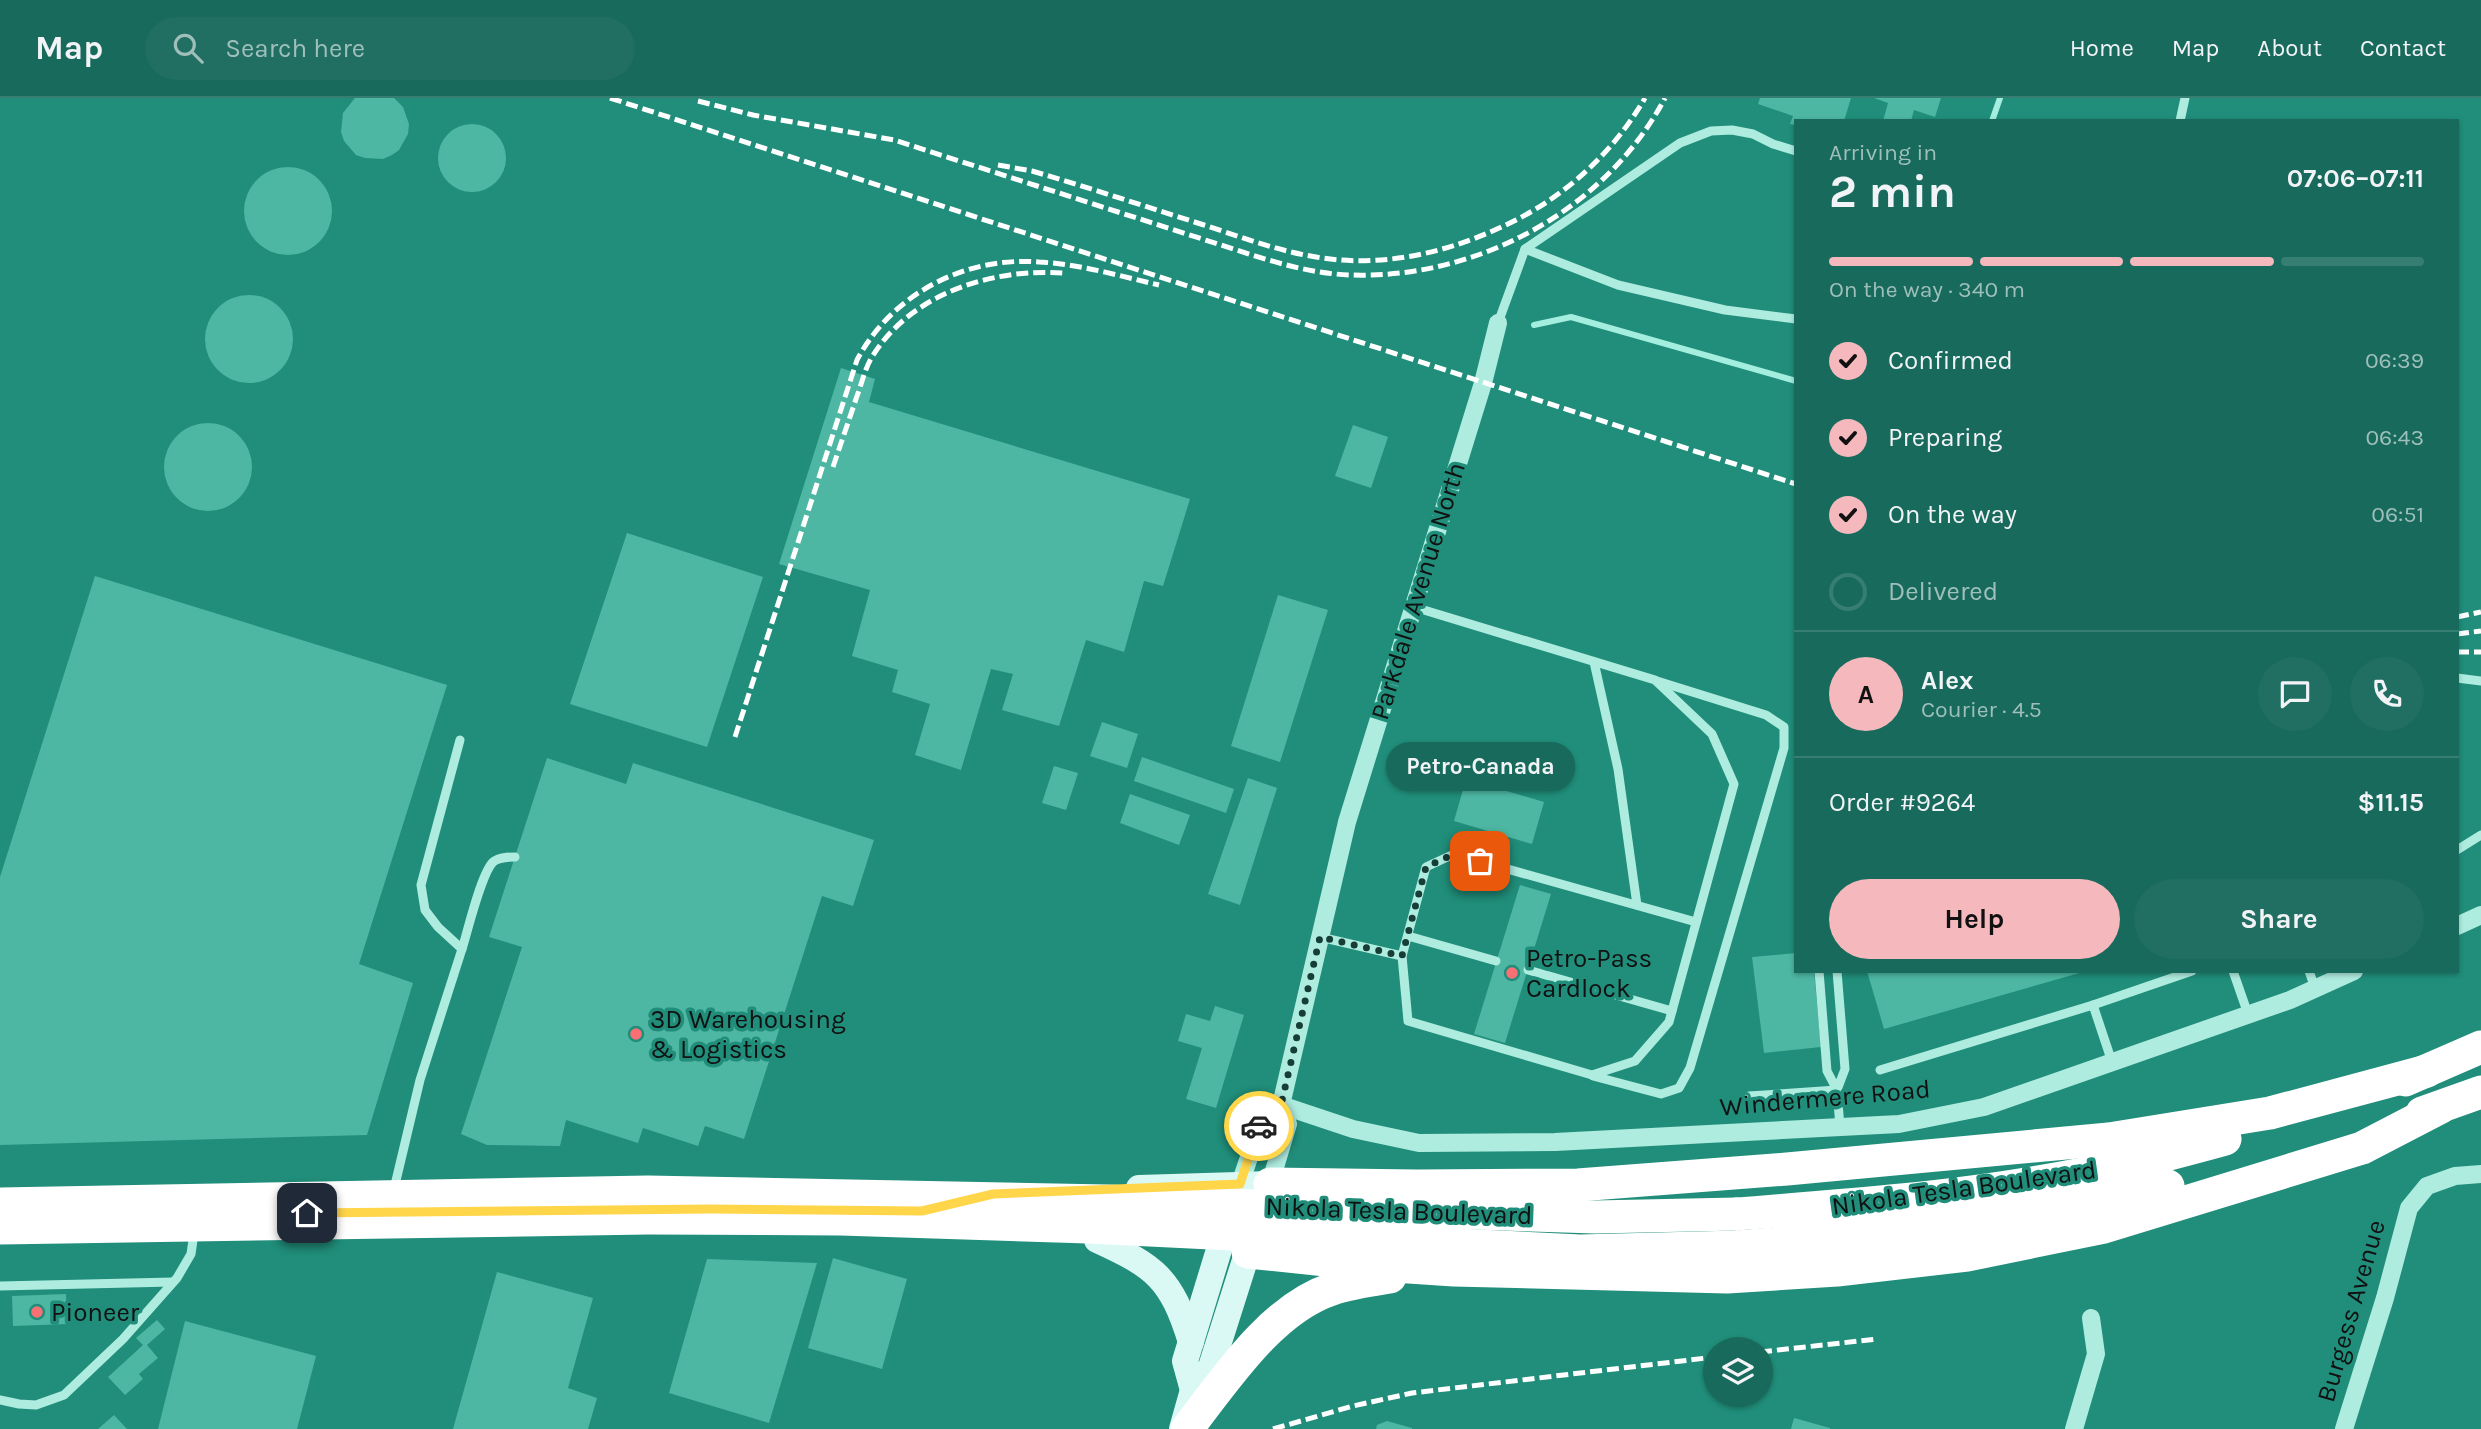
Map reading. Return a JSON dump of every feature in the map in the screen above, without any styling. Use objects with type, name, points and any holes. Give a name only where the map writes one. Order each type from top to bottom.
[{"type":"highway","name":"Nikola Tesla Boulevard","points":[[0,1204],[648,1192],[1107,1201],[1595,1217],[1737,1214],[1918,1199],[2039,1182],[2137,1163],[2282,1124],[2353,1100],[2481,1046]]},
{"type":"highway","points":[[1255,1184],[1578,1185],[1800,1168],[2109,1139],[2270,1113],[2427,1071]]},
{"type":"highway","name":"Nikola Tesla Boulevard","points":[[0,1228],[648,1218],[827,1219],[1088,1227],[1580,1251],[1738,1247],[1909,1231],[2044,1214],[2144,1192],[2441,1107],[2481,1092]]},
{"type":"highway","points":[[1416,1186],[1244,1218],[1227,1238],[1233,1250],[1364,1264],[1454,1270],[1727,1277],[1837,1270],[1967,1255],[2104,1227],[2362,1148],[2441,1107]]},
{"type":"highway","points":[[1188,1429],[1227,1377],[1266,1332],[1295,1306],[1331,1289],[1388,1277],[1454,1270]]},
{"type":"main road","points":[[0,1217],[389,1211],[922,1211],[993,1194],[1255,1184]]},
{"type":"main road","name":"Parkdale Avenue North","points":[[1244,1218],[1255,1184]]},
{"type":"main road","points":[[922,1211],[992,1230],[1233,1250]]},
{"type":"main road","points":[[992,1230],[1084,1222],[1244,1218]]},
{"type":"main road","points":[[1097,1240],[1154,1270],[1180,1308],[1191,1342]]},
{"type":"main road","points":[[1193,1390],[1185,1361],[1233,1250]]},
{"type":"main road","points":[[1182,1429],[1193,1390],[1211,1367],[1233,1250]]},
{"type":"street","name":"Parkdale Avenue North","points":[[1255,1184],[1288,1124],[1281,1105],[1347,822],[1483,383],[1498,323]]},
{"type":"street","points":[[2459,925],[2481,915]]},
{"type":"street","name":"Windermere Road","points":[[1281,1105],[1353,1129],[1419,1143],[1555,1142],[1899,1124],[1984,1107],[2248,1014],[2312,980],[2345,973]]},
{"type":"street","name":"Parkdale Avenue North","points":[[1255,1184],[1263,1116],[1281,1105]]},
{"type":"street","name":"Burgess Avenue","points":[[2344,1429],[2385,1298],[2409,1209],[2427,1186],[2455,1175],[2481,1174]]},
{"type":"street","points":[[2074,1429],[2096,1354],[2091,1318]]},
{"type":"lane","points":[[2180,119],[2185,98]]},
{"type":"lane","points":[[1498,323],[1525,249],[1680,143],[1721,129],[1743,131],[1794,150]]},
{"type":"lane","points":[[1525,249],[1618,285],[1725,310],[1794,319]]},
{"type":"lane","points":[[1413,607],[1766,715],[1784,727],[1784,748],[1690,1068],[1679,1088],[1661,1094],[1408,1021],[1402,956],[1426,867],[1454,854],[1696,922]]},
{"type":"lane","points":[[1594,662],[1618,769],[1637,905]]},
{"type":"lane","points":[[2459,678],[2481,681]]},
{"type":"lane","points":[[1592,1075],[1635,1060],[1669,1022],[1734,784],[1712,734],[1655,680]]},
{"type":"lane","points":[[460,740],[421,885],[425,910],[438,927],[462,949]]},
{"type":"lane","points":[[2459,849],[2481,835]]},
{"type":"lane","points":[[389,1211],[407,1127],[481,888],[492,863],[500,858],[515,857]]},
{"type":"lane","points":[[1408,936],[1496,961]]},
{"type":"lane","points":[[1320,937],[1402,956]]},
{"type":"lane","points":[[1528,970],[1672,1011]]},
{"type":"lane","points":[[1819,973],[1827,1071],[1837,1090],[1840,1127]]},
{"type":"lane","points":[[1837,973],[1845,1069],[1837,1090]]},
{"type":"lane","points":[[1880,1070],[2093,1005],[2186,973]]},
{"type":"lane","points":[[2234,973],[2248,1014]]},
{"type":"lane","points":[[2093,1005],[2112,1062]]},
{"type":"lane","points":[[1749,1096],[1837,1090]]},
{"type":"lane","points":[[0,1400],[36,1405],[64,1395],[123,1339],[173,1282],[191,1254],[197,1214]]},
{"type":"lane","points":[[0,1286],[173,1282]]},
{"type":"building","points":[[355,98],[394,98],[403,107],[409,124],[408,134],[399,150],[383,159],[365,158],[356,155],[344,141],[341,132],[343,113]]},
{"type":"building","points":[[1760,98],[1851,98],[1845,119],[1794,119],[1794,125],[1790,124],[1793,116],[1758,104]]},
{"type":"building","points":[[1874,98],[1941,98],[1935,117],[1914,110],[1912,119],[1884,119],[1888,103]]},
{"type":"building","points":[[472,124],[485,127],[496,134],[503,145],[506,158],[503,171],[496,182],[485,189],[472,192],[459,189],[448,182],[441,171],[438,158],[441,145],[448,134],[459,127]]},
{"type":"building","points":[[288,167],[305,171],[319,180],[328,194],[332,211],[328,228],[319,242],[305,251],[288,255],[271,251],[257,242],[248,228],[244,211],[248,194],[257,180],[271,171]]},
{"type":"building","points":[[249,295],[266,299],[280,308],[289,322],[293,339],[289,356],[280,370],[266,379],[249,383],[232,379],[218,370],[209,356],[205,339],[209,322],[218,308],[232,299]]},
{"type":"building","points":[[841,368],[875,379],[869,402],[1190,499],[1163,586],[1144,581],[1124,652],[1086,640],[1059,726],[1002,710],[1013,674],[991,669],[961,770],[915,755],[930,704],[892,692],[898,670],[852,656],[870,590],[779,564]]},
{"type":"building","points":[[208,423],[225,427],[239,436],[248,450],[252,467],[248,484],[239,498],[225,507],[208,511],[191,507],[177,498],[168,484],[164,467],[168,450],[177,436],[191,427]]},
{"type":"building","points":[[1353,425],[1388,437],[1371,488],[1335,476]]},
{"type":"building","points":[[627,533],[763,577],[707,747],[570,704]]},
{"type":"building","points":[[95,576],[447,685],[359,964],[413,983],[367,1135],[0,1145],[0,877]]},
{"type":"building","points":[[1278,595],[1328,610],[1280,762],[1231,746]]},
{"type":"building","points":[[1102,722],[1138,734],[1127,768],[1090,756]]},
{"type":"building","points":[[1142,757],[1234,789],[1226,813],[1134,781]]},
{"type":"building","name":"3D Warehousing & Logistics","points":[[547,758],[626,784],[633,763],[874,840],[853,906],[822,896],[744,1139],[705,1126],[698,1146],[643,1128],[638,1143],[566,1120],[560,1146],[487,1145],[461,1134],[522,947],[489,937]]},
{"type":"building","points":[[1054,766],[1078,773],[1066,810],[1042,803]]},
{"type":"building","points":[[1248,778],[1277,788],[1240,905],[1208,894]]},
{"type":"building","points":[[1466,779],[1544,802],[1532,844],[1454,821]]},
{"type":"building","points":[[1130,794],[1190,815],[1179,845],[1120,823]]},
{"type":"building","points":[[1520,885],[1551,894],[1505,1043],[1474,1034]]},
{"type":"building","points":[[1794,953],[1794,973],[1814,973],[1821,1047],[1764,1053],[1752,957]]},
{"type":"building","points":[[1868,973],[2080,973],[1884,1029]]},
{"type":"building","points":[[1215,1006],[1244,1015],[1216,1108],[1186,1099],[1202,1048],[1178,1041],[1186,1014],[1210,1021]]},
{"type":"building","points":[[833,1258],[907,1279],[882,1369],[808,1348]]},
{"type":"building","points":[[707,1259],[817,1263],[769,1423],[669,1393]]},
{"type":"building","points":[[497,1272],[593,1298],[568,1388],[597,1398],[588,1429],[453,1429]]},
{"type":"building","points":[[66,1294],[67,1324],[13,1326],[12,1296]]},
{"type":"building","points":[[157,1320],[165,1329],[147,1345],[158,1358],[139,1374],[143,1379],[125,1395],[108,1377],[143,1345],[136,1338]]},
{"type":"building","points":[[185,1321],[316,1356],[297,1429],[158,1429]]},
{"type":"building","points":[[114,1415],[127,1429],[98,1429]]},
{"type":"building","points":[[1794,1418],[1830,1428],[1830,1429],[1791,1429]]},
{"type":"building","points":[[1387,1421],[1412,1429],[1376,1429],[1377,1425]]},
{"type":"waterway","points":[[1993,119],[2000,98]]},
{"type":"waterway","points":[[1534,325],[1571,317],[1794,380]]},
{"type":"railway","points":[[610,98],[1794,483]]},
{"type":"railway","points":[[998,165],[1032,171],[1288,251],[1342,260],[1394,259],[1469,241],[1536,209],[1572,183],[1605,152],[1645,98]]},
{"type":"railway","points":[[698,101],[753,115],[894,140],[1264,259],[1313,271],[1351,275],[1398,273],[1445,265],[1490,251],[1533,230],[1573,205],[1608,174],[1639,138],[1665,98]]},
{"type":"railway","points":[[735,737],[857,360],[890,316],[910,298],[933,284],[958,273],[1011,262],[1069,265],[1159,285]]},
{"type":"railway","points":[[833,467],[870,361],[889,335],[908,316],[956,289],[982,281],[1009,275],[1063,273]]},
{"type":"railway","points":[[2459,617],[2481,612]]},
{"type":"railway","points":[[2459,634],[2481,631]]},
{"type":"railway","points":[[2459,652],[2481,652]]},
{"type":"railway","points":[[1773,1351],[1877,1339]]},
{"type":"railway","points":[[1273,1429],[1353,1406],[1412,1393],[1703,1358]]},
{"type":"way so far","points":[[1259,1126],[1263,1116],[1281,1105],[1320,937],[1402,956],[1426,867],[1454,854],[1480,861]]},
{"type":"place","name":"Petro-Canada","points":[[1480,861]]},
{"type":"place","name":"Petro-Pass Cardlock","points":[[1512,973]]},
{"type":"place","name":"3D Warehousing & Logistics","points":[[636,1034]]},
{"type":"place","name":"Pioneer","points":[[37,1312]]},
{"type":"route","points":[[307,1213],[709,1209],[922,1211],[993,1194],[1240,1184],[1259,1126]]}]
